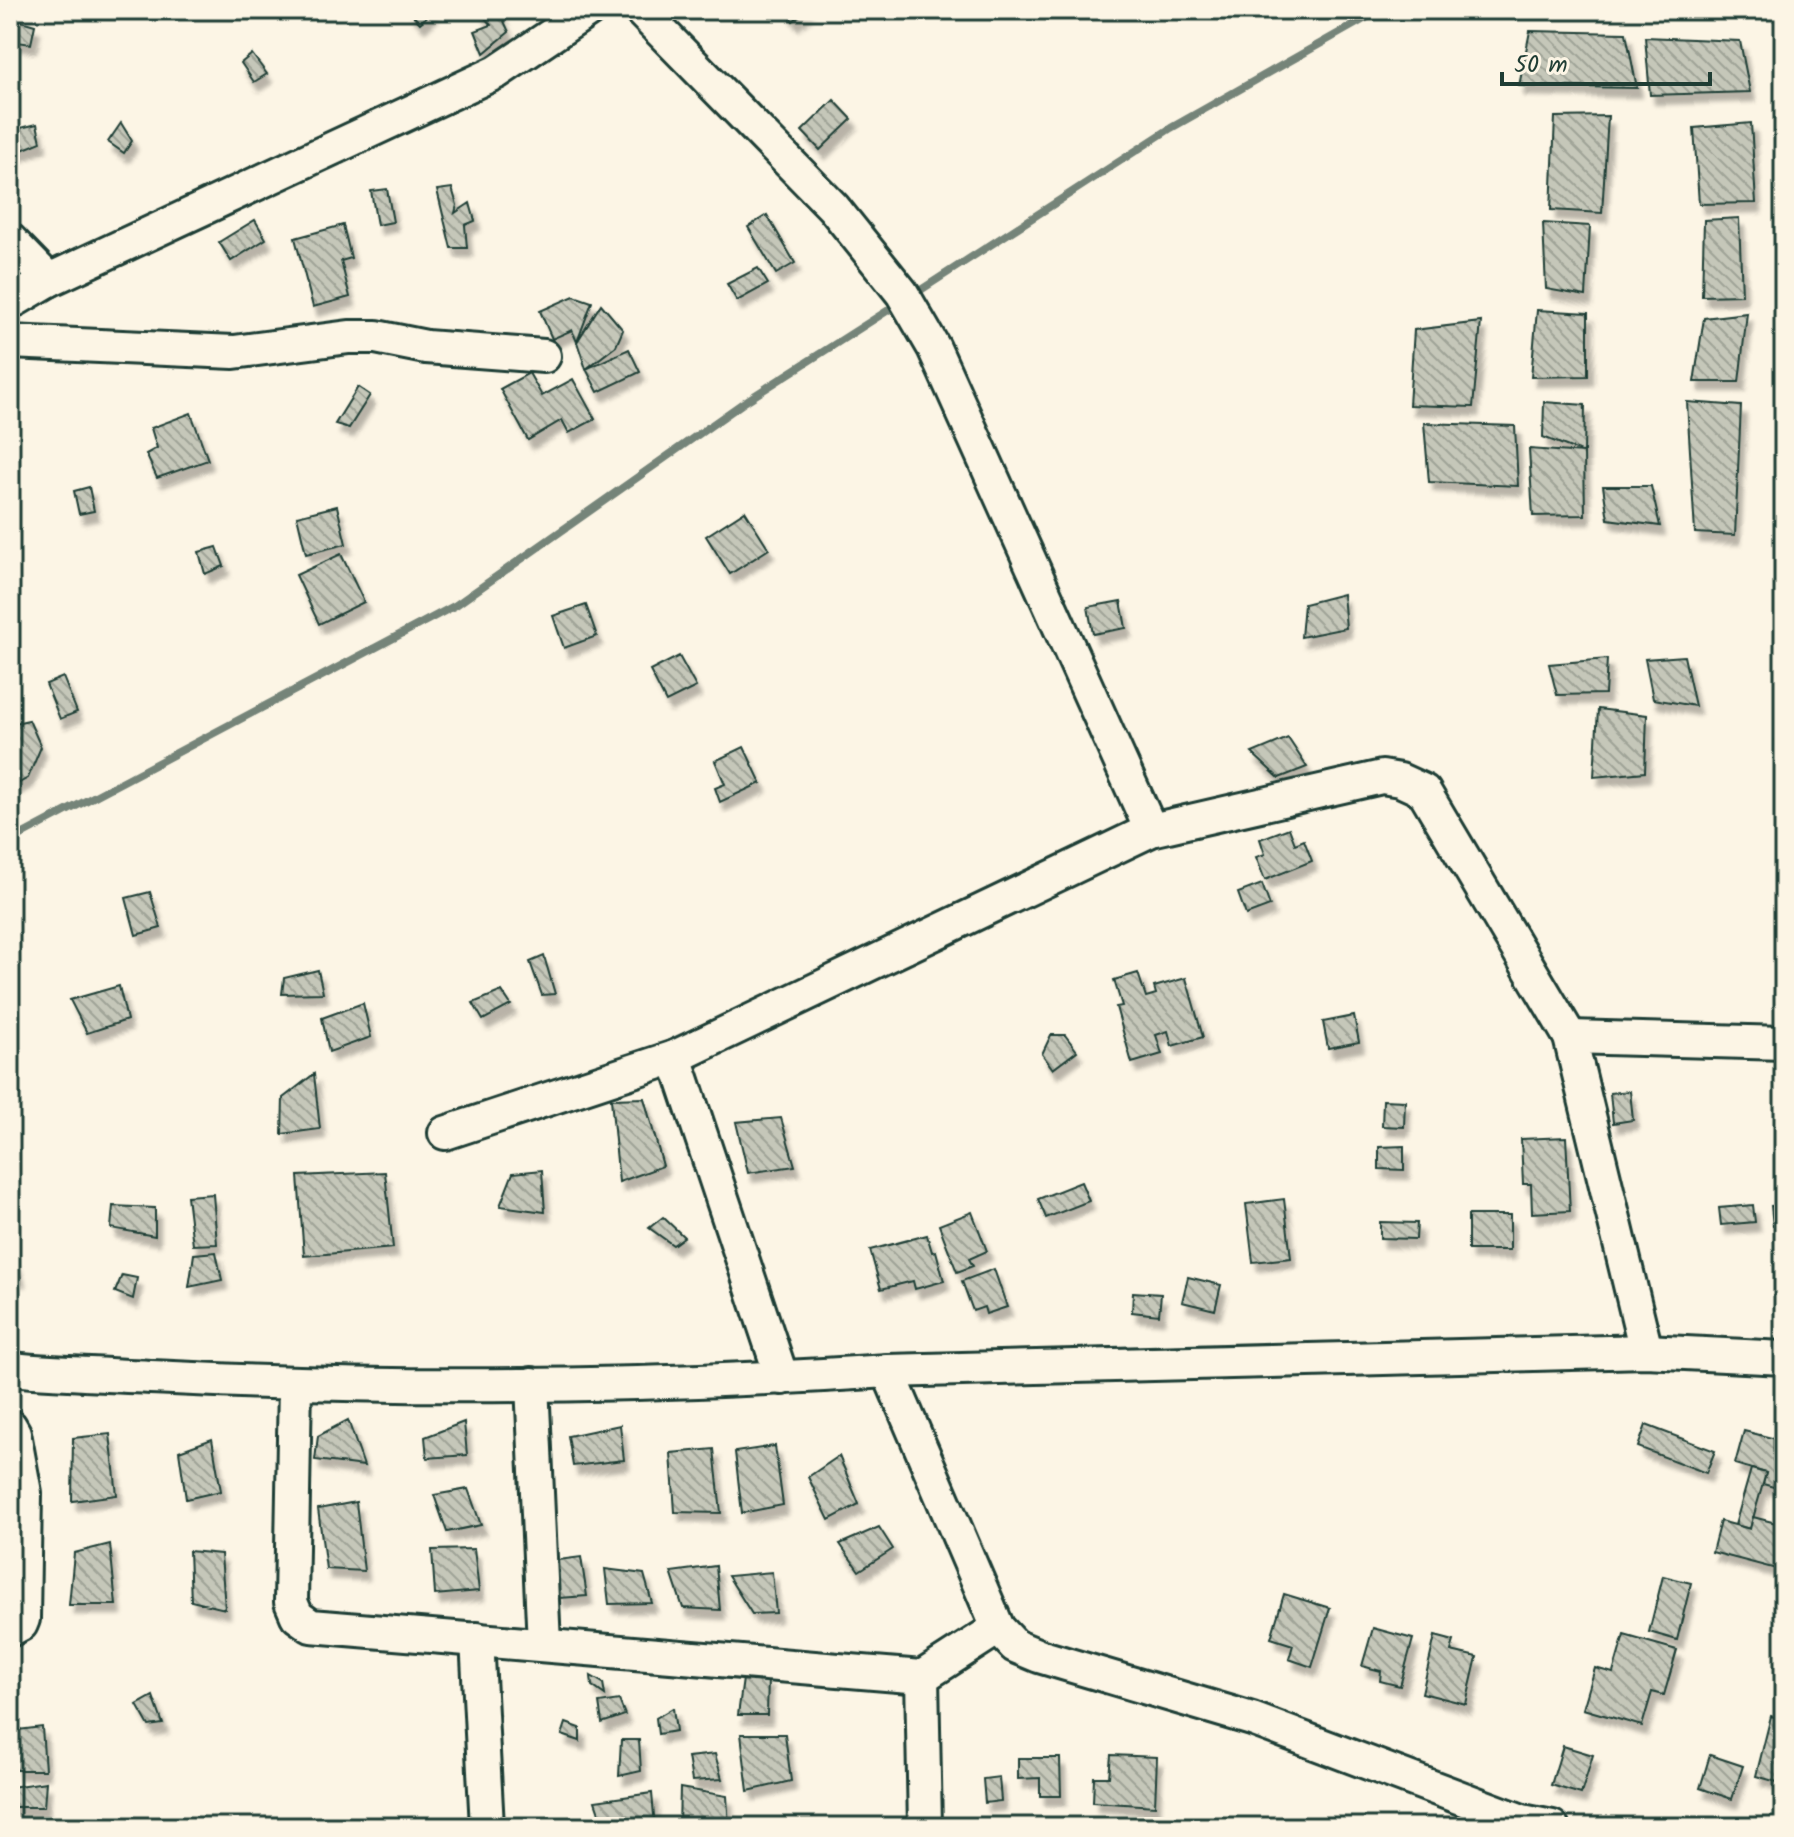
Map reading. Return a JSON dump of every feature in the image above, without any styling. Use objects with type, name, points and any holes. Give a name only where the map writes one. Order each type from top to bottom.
[{"type":"street","points":[[10,303],[49,280],[497,72],[589,10]]},
{"type":"street","points":[[640,10],[833,207],[902,293],[934,348],[1151,830]]},
{"type":"street","points":[[10,240],[49,280]]},
{"type":"street","points":[[10,342],[234,352],[349,337],[376,337],[426,347],[544,356]]},
{"type":"street","points":[[445,1133],[675,1057],[1151,830],[1382,777],[1400,780],[1424,791],[1570,1037],[1646,1351]]},
{"type":"street","points":[[1570,1037],[1784,1043]]},
{"type":"street","points":[[675,1057],[782,1378]]},
{"type":"street","points":[[10,1369],[295,1384],[532,1384],[782,1378],[888,1371],[1646,1351],[1784,1358]]},
{"type":"street","points":[[888,1371],[998,1628],[1015,1646],[1039,1656],[1252,1719],[1522,1821],[1552,1827]]},
{"type":"street","points":[[295,1384],[291,1602],[297,1616],[311,1626],[922,1677],[998,1628]]},
{"type":"street","points":[[532,1384],[544,1644]]},
{"type":"street","points":[[10,1426],[25,1493],[23,1619],[21,1624],[10,1630]]},
{"type":"street","points":[[477,1639],[487,1827]]},
{"type":"street","points":[[922,1677],[925,1827]]},
{"type":"building","points":[[408,10],[434,10],[420,23]]},
{"type":"building","points":[[478,10],[499,10],[509,32],[484,53],[475,31],[491,25]]},
{"type":"building","points":[[785,10],[807,10],[793,21]]},
{"type":"building","points":[[11,18],[35,25],[31,44],[10,41]]},
{"type":"building","points":[[1530,31],[1626,33],[1637,88],[1519,86]]},
{"type":"building","points":[[1645,37],[1740,41],[1750,92],[1650,95]]},
{"type":"building","points":[[252,54],[267,74],[254,82],[241,63]]},
{"type":"building","points":[[834,100],[852,119],[820,150],[802,131]]},
{"type":"building","points":[[10,116],[21,128],[37,124],[41,142],[10,155]]},
{"type":"building","points":[[1608,116],[1602,213],[1551,210],[1555,117]]},
{"type":"building","points":[[121,123],[132,141],[124,153],[108,142]]},
{"type":"building","points":[[1751,123],[1756,203],[1699,204],[1694,128]]},
{"type":"building","points":[[452,188],[457,205],[455,213],[470,203],[475,221],[465,225],[467,248],[451,248],[437,190]]},
{"type":"building","points":[[387,189],[393,222],[377,225],[371,191]]},
{"type":"building","points":[[767,215],[795,263],[776,274],[748,227]]},
{"type":"building","points":[[1739,218],[1742,295],[1702,296],[1704,220]]},
{"type":"building","points":[[255,220],[266,239],[231,261],[219,242]]},
{"type":"building","points":[[1543,223],[1590,226],[1586,296],[1546,289]]},
{"type":"building","points":[[343,225],[351,258],[341,261],[350,297],[313,307],[295,238]]},
{"type":"building","points":[[758,268],[768,284],[737,301],[727,284]]},
{"type":"building","points":[[574,296],[592,302],[577,342],[572,330],[552,339],[540,311]]},
{"type":"building","points":[[601,304],[623,330],[616,346],[586,369],[577,342]]},
{"type":"building","points":[[1537,310],[1588,313],[1588,376],[1531,377]]},
{"type":"building","points":[[1747,313],[1739,382],[1694,382],[1704,318]]},
{"type":"building","points":[[1481,322],[1473,407],[1409,405],[1414,330]]},
{"type":"building","points":[[629,349],[640,372],[598,392],[586,369]]},
{"type":"building","points":[[529,373],[542,396],[573,379],[595,419],[569,433],[562,420],[528,440],[500,389]]},
{"type":"building","points":[[358,387],[370,395],[349,428],[335,424]]},
{"type":"building","points":[[1544,402],[1585,405],[1584,453],[1543,437]]},
{"type":"building","points":[[1687,402],[1741,406],[1735,535],[1695,533]]},
{"type":"building","points":[[191,413],[208,460],[157,478],[146,454],[157,448],[151,428]]},
{"type":"building","points":[[1424,423],[1515,426],[1518,486],[1429,482]]},
{"type":"building","points":[[1529,449],[1584,453],[1585,515],[1533,516]]},
{"type":"building","points":[[1603,486],[1651,486],[1660,526],[1608,519]]},
{"type":"building","points":[[89,487],[94,511],[79,514],[74,491]]},
{"type":"building","points":[[337,506],[346,544],[306,554],[297,516]]},
{"type":"building","points":[[745,511],[769,549],[730,574],[706,536]]},
{"type":"building","points":[[217,547],[224,566],[205,574],[199,552]]},
{"type":"building","points":[[341,554],[364,602],[319,624],[296,575]]},
{"type":"building","points":[[1343,594],[1346,628],[1301,637],[1304,604]]},
{"type":"building","points":[[1121,601],[1126,628],[1093,634],[1088,607]]},
{"type":"building","points":[[586,605],[597,636],[564,648],[553,616]]},
{"type":"building","points":[[679,656],[696,687],[666,702],[650,671]]},
{"type":"building","points":[[1684,656],[1695,706],[1653,699],[1645,659]]},
{"type":"building","points":[[1607,659],[1605,694],[1557,695],[1549,664]]},
{"type":"building","points":[[63,677],[77,712],[60,719],[46,684]]},
{"type":"building","points":[[1598,709],[1647,715],[1645,772],[1594,777]]},
{"type":"building","points":[[1784,718],[1784,743],[1776,740]]},
{"type":"building","points":[[29,720],[41,747],[28,778],[10,788],[10,724]]},
{"type":"building","points":[[1288,738],[1307,767],[1279,778],[1252,753]]},
{"type":"building","points":[[744,747],[761,783],[720,802],[715,788],[725,784],[715,761]]},
{"type":"building","points":[[1289,828],[1295,844],[1304,840],[1312,861],[1265,880],[1256,857],[1265,854],[1260,839]]},
{"type":"building","points":[[1262,884],[1270,906],[1246,915],[1238,893]]},
{"type":"building","points":[[150,892],[161,928],[136,935],[126,898]]},
{"type":"building","points":[[544,956],[555,994],[542,995],[530,962]]},
{"type":"building","points":[[318,970],[323,993],[282,994],[284,978]]},
{"type":"building","points":[[1138,973],[1146,997],[1156,994],[1154,987],[1186,978],[1203,1037],[1172,1046],[1168,1031],[1156,1035],[1162,1054],[1132,1063],[1116,1007],[1122,1006],[1114,980]]},
{"type":"building","points":[[119,986],[127,1020],[87,1033],[70,1000]]},
{"type":"building","points":[[502,991],[511,1005],[483,1020],[473,1003]]},
{"type":"building","points":[[363,1003],[371,1037],[329,1052],[322,1018]]},
{"type":"building","points":[[1354,1016],[1359,1042],[1328,1048],[1323,1022]]},
{"type":"building","points":[[1051,1035],[1065,1035],[1077,1051],[1053,1069],[1042,1054]]},
{"type":"building","points":[[314,1074],[320,1129],[282,1134],[283,1098]]},
{"type":"building","points":[[1630,1091],[1633,1120],[1613,1123],[1610,1093]]},
{"type":"building","points":[[644,1098],[663,1166],[619,1182],[611,1099]]},
{"type":"building","points":[[1383,1100],[1405,1101],[1404,1127],[1382,1126]]},
{"type":"building","points":[[781,1118],[795,1166],[748,1173],[736,1122]]},
{"type":"building","points":[[1566,1137],[1570,1211],[1532,1213],[1531,1184],[1523,1184],[1521,1139]]},
{"type":"building","points":[[1404,1146],[1404,1170],[1379,1169],[1379,1147]]},
{"type":"building","points":[[542,1170],[545,1212],[500,1206],[513,1173]]},
{"type":"building","points":[[385,1172],[393,1248],[304,1256],[298,1176]]},
{"type":"building","points":[[1081,1182],[1089,1201],[1046,1218],[1038,1199]]},
{"type":"building","points":[[213,1194],[217,1244],[193,1245],[187,1196]]},
{"type":"building","points":[[1284,1199],[1291,1258],[1253,1262],[1246,1204]]},
{"type":"building","points":[[1753,1205],[1755,1222],[1721,1225],[1719,1208]]},
{"type":"building","points":[[1784,1205],[1784,1225],[1773,1226],[1771,1206]]},
{"type":"building","points":[[113,1206],[155,1208],[155,1236],[111,1228]]},
{"type":"building","points":[[972,1212],[987,1251],[969,1259],[973,1266],[957,1272],[939,1225]]},
{"type":"building","points":[[1468,1215],[1510,1215],[1510,1250],[1468,1250]]},
{"type":"building","points":[[663,1217],[684,1237],[673,1245],[649,1228]]},
{"type":"building","points":[[1380,1222],[1417,1223],[1416,1239],[1380,1238]]},
{"type":"building","points":[[927,1235],[932,1252],[936,1251],[944,1281],[915,1289],[913,1281],[881,1289],[870,1250]]},
{"type":"building","points":[[216,1252],[222,1280],[189,1287],[194,1254]]},
{"type":"building","points":[[15,1260],[20,1277],[10,1276],[10,1261]]},
{"type":"building","points":[[994,1269],[1007,1307],[986,1314],[984,1307],[973,1311],[962,1281]]},
{"type":"building","points":[[122,1275],[137,1278],[133,1299],[115,1292]]},
{"type":"building","points":[[1188,1277],[1221,1285],[1215,1310],[1182,1302]]},
{"type":"building","points":[[1133,1292],[1161,1294],[1159,1315],[1132,1312]]},
{"type":"building","points":[[348,1420],[364,1466],[315,1460],[318,1436]]},
{"type":"building","points":[[464,1422],[467,1455],[427,1458],[425,1437]]},
{"type":"building","points":[[620,1425],[624,1460],[573,1466],[568,1436]]},
{"type":"building","points":[[1646,1425],[1715,1451],[1706,1473],[1638,1447]]},
{"type":"building","points":[[1744,1431],[1784,1441],[1784,1490],[1763,1484],[1766,1473],[1735,1464]]},
{"type":"building","points":[[110,1434],[117,1495],[72,1501],[73,1438]]},
{"type":"building","points":[[212,1439],[221,1491],[186,1499],[179,1451]]},
{"type":"building","points":[[775,1446],[783,1505],[742,1513],[735,1452]]},
{"type":"building","points":[[714,1449],[721,1513],[675,1512],[671,1453]]},
{"type":"building","points":[[839,1456],[859,1504],[829,1520],[808,1477]]},
{"type":"building","points":[[1751,1469],[1766,1473],[1750,1529],[1735,1525]]},
{"type":"building","points":[[468,1489],[481,1525],[447,1532],[434,1495]]},
{"type":"building","points":[[356,1502],[364,1571],[326,1569],[318,1509]]},
{"type":"building","points":[[1753,1517],[1784,1525],[1784,1571],[1712,1552],[1720,1521],[1750,1529]]},
{"type":"building","points":[[879,1527],[893,1549],[859,1571],[840,1544]]},
{"type":"building","points":[[110,1544],[116,1605],[69,1605],[74,1553]]},
{"type":"building","points":[[474,1549],[479,1591],[435,1595],[432,1550]]},
{"type":"building","points":[[189,1551],[221,1554],[225,1609],[191,1601]]},
{"type":"building","points":[[581,1557],[587,1596],[559,1598],[550,1561]]},
{"type":"building","points":[[716,1566],[720,1610],[683,1608],[671,1572]]},
{"type":"building","points":[[605,1569],[644,1574],[652,1603],[609,1604]]},
{"type":"building","points":[[772,1572],[776,1613],[752,1614],[728,1576]]},
{"type":"building","points":[[1663,1576],[1691,1583],[1677,1640],[1649,1632]]},
{"type":"building","points":[[1284,1594],[1330,1608],[1312,1667],[1289,1659],[1293,1645],[1271,1638]]},
{"type":"building","points":[[1373,1628],[1413,1639],[1400,1686],[1380,1681],[1381,1671],[1362,1666]]},
{"type":"building","points":[[1624,1635],[1677,1650],[1664,1695],[1652,1692],[1642,1726],[1583,1709],[1595,1668],[1613,1673]]},
{"type":"building","points":[[1435,1636],[1454,1641],[1451,1651],[1477,1657],[1466,1704],[1422,1693]]},
{"type":"building","points":[[591,1676],[603,1683],[605,1695],[592,1686]]},
{"type":"building","points":[[768,1678],[767,1715],[738,1715],[743,1679]]},
{"type":"building","points":[[153,1696],[163,1724],[149,1726],[137,1705]]},
{"type":"building","points":[[619,1700],[625,1715],[602,1723],[599,1703]]},
{"type":"building","points":[[673,1708],[676,1731],[658,1734],[656,1718]]},
{"type":"building","points":[[1784,1713],[1784,1784],[1756,1776],[1771,1716],[1782,1719]]},
{"type":"building","points":[[566,1723],[580,1728],[580,1741],[562,1735]]},
{"type":"building","points":[[42,1727],[45,1770],[16,1770],[10,1731]]},
{"type":"building","points":[[741,1734],[785,1734],[791,1781],[748,1791]]},
{"type":"building","points":[[621,1740],[639,1740],[641,1771],[619,1776]]},
{"type":"building","points":[[1563,1746],[1593,1755],[1581,1794],[1551,1785]]},
{"type":"building","points":[[715,1754],[722,1779],[692,1781],[688,1757]]},
{"type":"building","points":[[1111,1755],[1157,1757],[1155,1806],[1093,1802],[1094,1777],[1109,1777]]},
{"type":"building","points":[[1710,1755],[1743,1766],[1732,1799],[1700,1788]]},
{"type":"building","points":[[1018,1758],[1060,1758],[1061,1796],[1040,1796],[1040,1778],[1018,1779]]},
{"type":"building","points":[[999,1777],[1001,1801],[985,1803],[983,1779]]},
{"type":"building","points":[[46,1782],[44,1807],[10,1807],[10,1787]]},
{"type":"building","points":[[680,1788],[727,1796],[729,1827],[679,1827]]},
{"type":"building","points":[[652,1793],[655,1827],[604,1827],[595,1801]]},
{"type":"waterway","points":[[913,295],[1171,128],[1380,10]]},
{"type":"waterway","points":[[10,841],[456,605],[743,403],[901,302]]}]
